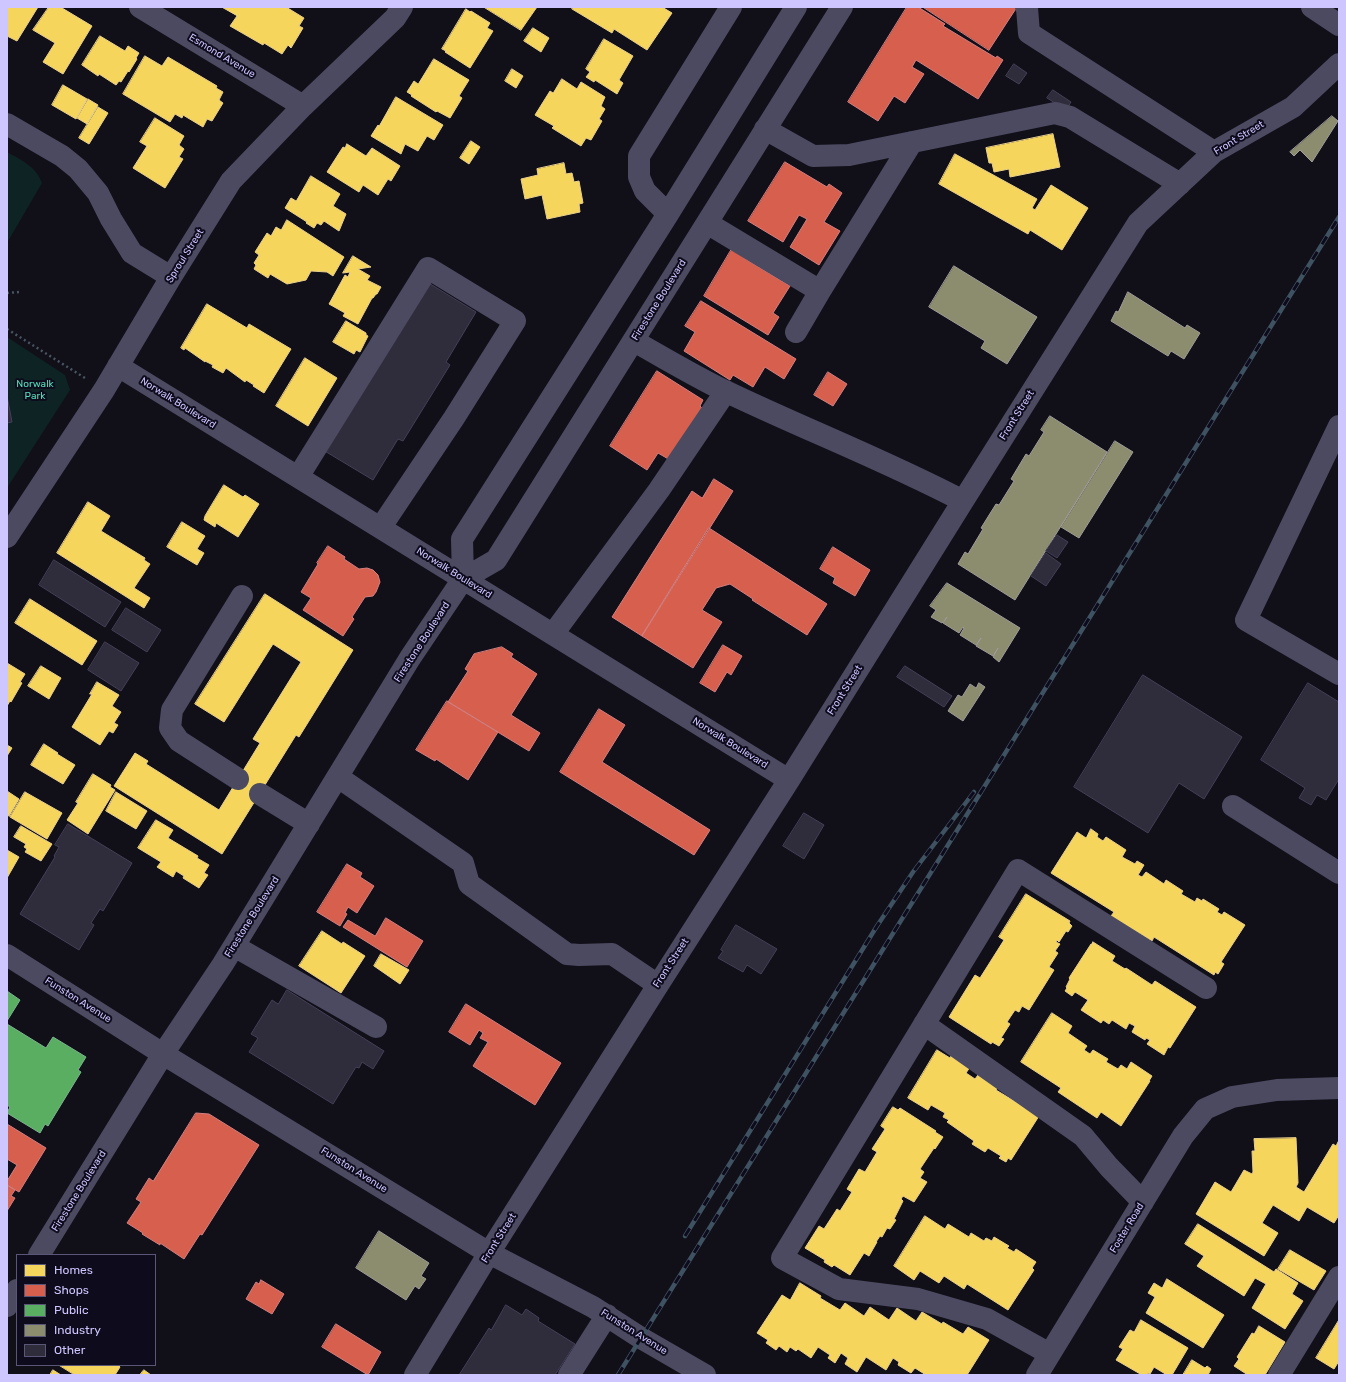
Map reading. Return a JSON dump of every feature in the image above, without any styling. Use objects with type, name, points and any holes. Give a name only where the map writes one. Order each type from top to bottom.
[{"type":"street","name":"Esmond Avenue","points":[[140,7],[303,106]]},
{"type":"street","name":"Sproul Street","points":[[7,537],[104,390],[171,277],[231,181],[303,106],[395,18],[402,7]]},
{"type":"street","points":[[668,214],[645,191],[639,176],[639,156],[731,7]]},
{"type":"street","points":[[463,579],[462,539],[668,214],[796,7]]},
{"type":"street","name":"Firestone Boulevard","points":[[40,1254],[163,1054],[234,946],[410,658],[463,579],[496,560],[842,7]]},
{"type":"street","points":[[1026,7],[1029,33],[1214,152]]},
{"type":"street","points":[[1312,7],[1339,25]]},
{"type":"street","name":"Front Street","points":[[415,1375],[489,1253],[789,780],[963,500],[1138,223],[1214,152],[1293,107],[1339,64]]},
{"type":"street","points":[[765,129],[814,156],[849,155],[1055,113],[1070,117],[1180,184]]},
{"type":"street","points":[[7,124],[62,156],[78,169],[98,193],[132,253],[171,277]]},
{"type":"street","points":[[796,332],[912,142]]},
{"type":"street","points":[[707,223],[820,291]]},
{"type":"street","points":[[298,477],[428,268],[515,321],[454,418],[381,527]]},
{"type":"street","points":[[634,341],[726,392],[926,481],[963,500]]},
{"type":"street","name":"Norwalk Boulevard","points":[[118,366],[789,780]]},
{"type":"street","points":[[553,634],[658,490],[726,392]]},
{"type":"street","points":[[1339,426],[1246,620],[1339,674]]},
{"type":"street","points":[[238,779],[179,741],[170,728],[172,710],[242,596]]},
{"type":"street","points":[[338,777],[463,863],[468,884],[567,954],[612,954],[658,985]]},
{"type":"street","points":[[260,794],[309,824]]},
{"type":"street","points":[[1233,806],[1339,873]]},
{"type":"street","points":[[1050,1354],[987,1319],[918,1299],[839,1289],[782,1258],[1018,870],[1206,988]]},
{"type":"street","points":[[234,946],[376,1027]]},
{"type":"street","name":"Funston Avenue","points":[[7,955],[163,1054],[215,1084],[489,1253],[593,1307],[641,1338],[705,1375]]},
{"type":"street","points":[[924,1024],[1084,1136],[1109,1167],[1143,1202]]},
{"type":"street","name":"Foster Road","points":[[1037,1375],[1183,1136],[1205,1109],[1232,1097],[1277,1090],[1339,1088]]},
{"type":"street","points":[[1279,1375],[1339,1277]]},
{"type":"street","points":[[7,1306],[16,1292]]},
{"type":"street","points":[[569,1375],[607,1315]]},
{"type":"path","points":[[7,293],[20,292]]},
{"type":"path","points":[[7,328],[85,378]]},
{"type":"green space","points":[[7,152],[32,168],[42,183],[7,243]]},
{"type":"green space","name":"Norwalk Park","points":[[7,337],[65,375],[70,390],[7,488]]},
{"type":"building: Homes","points":[[7,7],[38,7],[17,41],[7,36]]},
{"type":"building: Homes","points":[[49,7],[62,7],[92,26],[63,74],[43,62],[55,43],[33,30]]},
{"type":"building: Homes","points":[[222,7],[286,7],[304,18],[299,26],[303,28],[291,48],[288,45],[282,54],[230,26],[237,16]]},
{"type":"building: Homes","points":[[484,7],[537,7],[521,30]]},
{"type":"building: Homes","points":[[573,7],[662,7],[672,13],[647,50],[614,29],[612,33],[572,9]]},
{"type":"building: Homes","points":[[466,9],[490,23],[487,28],[493,31],[470,68],[442,49]]},
{"type":"building: Homes","points":[[533,28],[549,38],[541,52],[524,41]]},
{"type":"building: Homes","points":[[100,36],[125,51],[128,46],[139,53],[129,72],[128,71],[121,82],[119,81],[116,85],[99,74],[98,76],[82,65]]},
{"type":"building: Homes","points":[[604,39],[633,56],[619,80],[623,83],[617,94],[595,80],[594,82],[586,77],[590,72],[586,69]]},
{"type":"building: Homes","points":[[145,56],[162,66],[168,57],[217,86],[216,88],[223,92],[219,100],[223,103],[212,121],[207,119],[203,127],[183,115],[182,118],[175,114],[170,122],[123,94]]},
{"type":"building: Homes","points":[[434,59],[469,80],[459,96],[462,98],[450,118],[437,111],[436,112],[407,92],[414,81],[418,84]]},
{"type":"building: Homes","points":[[512,69],[523,76],[516,88],[505,81]]},
{"type":"building: Homes","points":[[562,79],[577,89],[581,82],[605,97],[601,106],[605,109],[599,119],[602,121],[591,140],[586,138],[581,146],[552,128],[554,126],[535,115],[550,91],[553,93]]},
{"type":"building: Homes","points":[[63,85],[87,99],[76,119],[52,105]]},
{"type":"building: Homes","points":[[396,97],[443,125],[434,140],[427,136],[418,151],[405,144],[401,154],[371,136],[378,125],[379,126]]},
{"type":"building: Homes","points":[[88,99],[98,105],[87,124],[77,118]]},
{"type":"building: Homes","points":[[98,107],[108,113],[89,144],[79,138]]},
{"type":"building: Homes","points":[[155,118],[184,136],[179,145],[184,149],[179,157],[183,159],[165,188],[133,168],[147,146],[140,142]]},
{"type":"building: Homes","points":[[1053,134],[1060,167],[1010,177],[1009,169],[994,172],[992,163],[989,163],[986,148]]},
{"type":"building: Homes","points":[[471,141],[480,147],[469,164],[460,158]]},
{"type":"building: Homes","points":[[347,144],[366,156],[372,148],[400,166],[391,181],[388,179],[378,195],[363,185],[359,192],[327,172],[343,147],[345,148]]},
{"type":"building: Homes","points":[[955,154],[1037,199],[1032,208],[1035,210],[1051,185],[1088,208],[1062,250],[1030,230],[1028,234],[939,184]]},
{"type":"building: Homes","points":[[564,163],[566,174],[572,173],[574,182],[579,181],[583,203],[579,204],[580,212],[547,219],[542,195],[525,199],[521,179],[538,175],[537,169]]},
{"type":"building: Homes","points":[[311,176],[340,194],[333,206],[346,214],[339,231],[324,221],[321,225],[317,223],[314,228],[285,208],[291,198],[296,201]]},
{"type":"building: Homes","points":[[287,220],[344,257],[333,276],[327,272],[311,271],[306,280],[287,284],[270,274],[268,278],[254,269],[256,265],[254,263],[259,255],[255,252],[267,233],[271,236],[276,227],[281,230]]},
{"type":"building: Homes","points":[[353,256],[371,267],[358,269],[370,276],[367,280],[381,287],[377,294],[372,298],[358,324],[343,316],[345,313],[329,304],[345,275],[348,277],[350,272],[343,273]]},
{"type":"building: Homes","points":[[207,304],[247,328],[249,324],[291,349],[264,393],[246,380],[245,382],[226,368],[223,373],[185,348],[184,350],[181,348]]},
{"type":"building: Homes","points":[[346,321],[366,333],[368,336],[360,352],[356,350],[354,354],[333,342]]},
{"type":"building: Homes","points":[[305,358],[337,378],[308,426],[276,406]]},
{"type":"building: Homes","points":[[224,485],[243,497],[245,495],[259,504],[238,537],[216,523],[215,527],[204,520]]},
{"type":"building: Homes","points":[[88,502],[110,516],[101,531],[145,558],[144,560],[150,564],[134,588],[150,598],[144,608],[57,553]]},
{"type":"building: Homes","points":[[182,522],[205,536],[197,549],[204,553],[197,565],[167,547]]},
{"type":"building: Homes","points":[[265,594],[353,650],[299,737],[296,735],[222,854],[114,786],[135,753],[148,761],[146,764],[219,810],[260,743],[253,739],[301,662],[273,644],[224,722],[195,704]]},
{"type":"building: Homes","points":[[30,599],[97,641],[82,665],[15,623]]},
{"type":"building: Homes","points":[[7,663],[25,674],[20,682],[22,683],[7,706]]},
{"type":"building: Homes","points":[[41,666],[61,678],[49,699],[28,686]]},
{"type":"building: Homes","points":[[97,682],[119,695],[112,706],[121,712],[114,723],[118,725],[113,733],[109,731],[100,745],[72,727],[92,694],[90,694]]},
{"type":"building: Homes","points":[[44,744],[75,765],[63,784],[31,765]]},
{"type":"building: Homes","points":[[7,745],[12,748],[7,756]]},
{"type":"building: Homes","points":[[93,774],[111,785],[110,787],[115,790],[88,834],[67,820],[78,803],[76,802]]},
{"type":"building: Homes","points":[[7,791],[19,799],[9,816],[7,815]]},
{"type":"building: Homes","points":[[25,792],[62,813],[47,839],[10,817]]},
{"type":"building: Homes","points":[[116,792],[147,811],[136,829],[106,811]]},
{"type":"building: Homes","points":[[156,820],[173,830],[168,838],[198,856],[197,858],[209,865],[204,873],[208,875],[199,888],[183,878],[184,876],[176,871],[173,877],[157,867],[161,862],[138,848]]},
{"type":"building: Homes","points":[[21,826],[52,844],[41,861],[25,852],[27,849],[24,847],[26,844],[14,837]]},
{"type":"building: Homes","points":[[1091,829],[1098,834],[1097,837],[1103,841],[1106,837],[1126,850],[1122,857],[1135,864],[1137,861],[1144,865],[1138,875],[1142,877],[1146,872],[1164,884],[1166,880],[1183,891],[1181,894],[1195,902],[1197,898],[1202,901],[1203,899],[1219,909],[1217,912],[1222,915],[1224,912],[1245,925],[1221,962],[1224,964],[1218,974],[1215,972],[1214,975],[1154,937],[1152,941],[1111,916],[1114,912],[1051,873],[1077,832],[1086,838]]},
{"type":"building: Homes","points":[[7,850],[19,857],[7,878]]},
{"type":"building: Homes","points":[[1026,894],[1070,921],[1069,923],[1072,926],[1068,932],[1066,931],[1059,942],[1057,940],[1056,942],[1060,944],[1055,951],[1058,953],[1049,967],[1054,970],[1029,1010],[1022,1006],[1019,1012],[1015,1010],[1007,1022],[1010,1024],[1001,1038],[1004,1039],[999,1046],[992,1042],[991,1044],[949,1017],[975,975],[980,978],[1004,940],[999,937]]},
{"type":"building: Homes","points":[[322,931],[365,956],[341,993],[299,966]]},
{"type":"building: Homes","points":[[1093,942],[1115,956],[1112,961],[1125,969],[1126,968],[1152,985],[1155,981],[1196,1007],[1164,1055],[1147,1044],[1150,1040],[1146,1038],[1145,1040],[1132,1032],[1135,1026],[1129,1023],[1126,1029],[1112,1020],[1109,1024],[1103,1020],[1101,1023],[1081,1010],[1088,1000],[1075,992],[1072,996],[1065,991],[1070,979],[1069,978]]},
{"type":"building: Homes","points":[[381,954],[409,970],[400,984],[374,966]]},
{"type":"building: Homes","points":[[1052,1013],[1072,1026],[1068,1033],[1087,1046],[1084,1050],[1090,1054],[1093,1050],[1108,1059],[1106,1062],[1118,1069],[1121,1065],[1127,1069],[1131,1062],[1152,1076],[1121,1126],[1101,1112],[1097,1118],[1058,1092],[1061,1088],[1021,1062]]},
{"type":"building: Homes","points":[[937,1050],[970,1067],[966,1073],[975,1079],[978,1075],[999,1085],[996,1090],[1039,1116],[1011,1160],[1008,1158],[1006,1162],[999,1158],[1001,1156],[988,1148],[985,1152],[972,1144],[974,1141],[947,1122],[949,1120],[943,1117],[945,1113],[931,1105],[928,1110],[908,1098]]},
{"type":"building: Homes","points":[[893,1107],[898,1110],[900,1108],[943,1137],[920,1169],[924,1172],[920,1178],[927,1182],[914,1202],[903,1196],[901,1199],[903,1201],[894,1219],[896,1220],[890,1229],[887,1228],[882,1237],[880,1236],[869,1256],[864,1253],[850,1275],[834,1265],[832,1267],[824,1262],[825,1260],[805,1248],[819,1226],[824,1229],[837,1209],[840,1211],[852,1192],[847,1189],[859,1169],[865,1172],[877,1152],[872,1149],[885,1129],[881,1126]]},
{"type":"building: Homes","points":[[1296,1138],[1298,1183],[1296,1187],[1304,1192],[1333,1144],[1336,1146],[1339,1140],[1339,1215],[1334,1223],[1307,1207],[1299,1221],[1273,1205],[1262,1223],[1278,1233],[1264,1256],[1196,1214],[1215,1182],[1231,1192],[1244,1170],[1252,1174],[1252,1151],[1255,1151],[1254,1139]]},
{"type":"building: Homes","points":[[925,1216],[945,1229],[948,1224],[969,1237],[971,1233],[984,1241],[986,1238],[992,1241],[994,1237],[1009,1246],[1007,1248],[1014,1252],[1016,1249],[1036,1262],[1032,1268],[1034,1270],[1008,1310],[967,1284],[964,1289],[944,1276],[939,1283],[920,1271],[914,1280],[894,1266]]},
{"type":"building: Homes","points":[[1198,1224],[1274,1272],[1276,1269],[1298,1283],[1292,1294],[1303,1301],[1285,1329],[1252,1308],[1266,1284],[1255,1278],[1244,1296],[1197,1266],[1204,1256],[1185,1244]]},
{"type":"building: Homes","points":[[1290,1250],[1326,1271],[1314,1290],[1278,1269]]},
{"type":"building: Homes","points":[[1167,1279],[1224,1315],[1203,1348],[1146,1313],[1155,1297],[1148,1293],[1154,1283],[1162,1288]]},
{"type":"building: Homes","points":[[800,1283],[821,1296],[820,1298],[840,1310],[845,1303],[864,1316],[870,1307],[889,1320],[897,1308],[916,1321],[922,1312],[963,1334],[968,1327],[989,1340],[967,1375],[926,1375],[915,1368],[911,1373],[898,1365],[899,1362],[893,1358],[886,1370],[866,1357],[857,1372],[845,1364],[848,1358],[841,1353],[835,1363],[828,1358],[830,1355],[818,1347],[811,1358],[798,1349],[796,1351],[790,1347],[787,1352],[779,1346],[776,1350],[766,1343],[768,1340],[757,1333],[782,1295],[790,1300]]},
{"type":"building: Homes","points":[[1141,1320],[1188,1348],[1172,1375],[1167,1375],[1154,1367],[1150,1374],[1148,1373],[1147,1375],[1142,1375],[1116,1360],[1123,1349],[1119,1347],[1130,1330],[1134,1332]]},
{"type":"building: Homes","points":[[1339,1320],[1339,1361],[1334,1369],[1316,1358]]},
{"type":"building: Homes","points":[[1259,1326],[1285,1342],[1265,1375],[1248,1375],[1234,1366],[1239,1359],[1237,1357],[1252,1333],[1254,1334]]},
{"type":"building: Homes","points":[[1192,1360],[1205,1368],[1207,1366],[1211,1369],[1208,1375],[1183,1375]]},
{"type":"building: Homes","points":[[61,1366],[120,1367],[115,1375],[75,1375]]},
{"type":"building: Homes","points":[[53,1370],[61,1375],[50,1375]]},
{"type":"building: Homes","points":[[144,1370],[151,1375],[140,1375]]},
{"type":"building: Shops","points":[[907,7],[918,7],[945,24],[943,26],[996,58],[997,56],[1003,60],[978,99],[916,60],[912,67],[924,74],[905,103],[894,96],[878,121],[848,102]]},
{"type":"building: Shops","points":[[923,7],[1017,7],[989,50]]},
{"type":"building: Shops","points":[[785,162],[827,187],[829,184],[842,193],[824,222],[840,231],[819,265],[790,247],[807,219],[799,215],[783,242],[748,221]]},
{"type":"building: Shops","points":[[733,247],[746,255],[744,258],[790,286],[773,313],[779,317],[768,335],[704,296]]},
{"type":"building: Shops","points":[[701,301],[796,359],[784,379],[765,367],[753,387],[733,375],[730,380],[684,351],[695,332],[685,326]]},
{"type":"building: Shops","points":[[657,371],[703,400],[700,406],[702,408],[670,460],[658,453],[647,470],[610,446]]},
{"type":"building: Shops","points":[[828,372],[847,384],[833,406],[814,395]]},
{"type":"building: Shops","points":[[714,479],[733,491],[642,636],[612,617],[692,491],[702,498]]},
{"type":"building: Shops","points":[[709,528],[827,604],[807,635],[730,584],[716,588],[702,610],[722,622],[693,668],[642,636]]},
{"type":"building: Shops","points":[[328,546],[345,557],[344,559],[359,569],[367,568],[373,570],[378,575],[380,582],[373,596],[365,597],[352,617],[354,619],[343,636],[303,610],[311,598],[301,592]]},
{"type":"building: Shops","points":[[833,547],[870,570],[855,596],[833,583],[835,578],[820,569]]},
{"type":"building: Shops","points":[[723,645],[742,656],[731,675],[727,672],[715,692],[700,683]]},
{"type":"building: Shops","points":[[502,647],[513,654],[511,657],[537,674],[511,715],[540,733],[529,751],[448,702],[468,671],[465,669],[474,654]]},
{"type":"building: Shops","points":[[447,701],[498,732],[468,780],[436,759],[435,761],[416,750]]},
{"type":"building: Shops","points":[[599,709],[625,725],[602,762],[710,830],[694,855],[560,772]]},
{"type":"building: Shops","points":[[347,864],[362,873],[360,877],[374,886],[357,913],[348,907],[345,913],[347,914],[340,926],[317,912]]},
{"type":"building: Shops","points":[[386,918],[423,941],[407,967],[343,927],[348,920],[375,936]]},
{"type":"building: Shops","points":[[466,1004],[561,1063],[535,1105],[473,1066],[488,1042],[480,1038],[483,1033],[479,1030],[470,1045],[449,1032]]},
{"type":"building: Shops","points":[[196,1113],[209,1114],[259,1145],[202,1235],[200,1234],[184,1259],[160,1243],[160,1245],[142,1234],[143,1233],[127,1223],[141,1202],[136,1199],[149,1178],[153,1181]]},
{"type":"building: Shops","points":[[7,1124],[46,1148],[19,1192],[7,1185],[7,1181],[17,1165],[7,1159]]},
{"type":"building: Shops","points":[[7,1185],[15,1190],[11,1196],[15,1198],[7,1211]]},
{"type":"building: Shops","points":[[261,1280],[284,1294],[272,1314],[246,1299],[256,1282],[259,1284]]},
{"type":"building: Shops","points":[[336,1324],[381,1352],[368,1375],[322,1347]]},
{"type":"building: Public","points":[[7,991],[20,1000],[7,1021]]},
{"type":"building: Public","points":[[7,1024],[46,1048],[53,1037],[86,1057],[78,1070],[81,1072],[48,1126],[45,1124],[40,1133],[7,1113],[10,1107],[7,1105]]},
{"type":"building: Industry","points":[[1332,116],[1338,121],[1312,162],[1300,150],[1294,156],[1290,152]]},
{"type":"building: Industry","points":[[954,266],[1037,317],[1007,364],[981,348],[985,341],[929,307]]},
{"type":"building: Industry","points":[[1128,292],[1185,328],[1187,325],[1200,333],[1184,359],[1171,351],[1168,356],[1111,321],[1116,311],[1118,312]]},
{"type":"building: Industry","points":[[1050,416],[1107,452],[1015,600],[958,564],[965,552],[968,554],[983,529],[981,528],[996,504],[999,505],[1014,481],[1011,479],[1026,454],[1029,456],[1044,432],[1041,430]]},
{"type":"building: Industry","points":[[1115,441],[1133,452],[1079,538],[1061,527]]},
{"type":"building: Industry","points":[[947,583],[1020,628],[999,662],[993,657],[998,648],[993,656],[976,646],[981,638],[976,645],[960,635],[964,628],[963,627],[959,633],[943,623],[947,617],[942,623],[931,617],[936,610],[930,606]]},
{"type":"building: Industry","points":[[979,683],[985,687],[963,721],[948,711],[958,695],[962,697],[970,684],[976,688]]},
{"type":"building: Industry","points":[[379,1231],[429,1263],[421,1276],[426,1279],[419,1289],[415,1286],[406,1300],[356,1268]]},
{"type":"building: Other","points":[[1014,64],[1027,73],[1019,84],[1006,76]]},
{"type":"building: Other","points":[[1053,90],[1071,102],[1066,110],[1047,98]]},
{"type":"building: Other","points":[[427,282],[476,312],[446,362],[450,365],[403,441],[398,439],[373,480],[323,450]]},
{"type":"building: Other","points":[[7,396],[12,422],[7,423]]},
{"type":"building: Other","points":[[1057,535],[1068,542],[1057,558],[1046,551]]},
{"type":"building: Other","points":[[1046,553],[1061,564],[1046,586],[1031,576]]},
{"type":"building: Other","points":[[54,560],[121,602],[105,627],[39,585]]},
{"type":"building: Other","points":[[126,608],[161,630],[147,652],[112,630]]},
{"type":"building: Other","points":[[105,642],[139,663],[121,691],[88,670]]},
{"type":"building: Other","points":[[905,666],[952,696],[944,707],[897,677]]},
{"type":"building: Other","points":[[1143,675],[1242,737],[1204,799],[1179,783],[1148,833],[1074,787]]},
{"type":"building: Other","points":[[1308,683],[1339,702],[1339,779],[1326,800],[1317,795],[1311,805],[1299,798],[1305,788],[1261,760]]},
{"type":"building: Other","points":[[804,813],[824,825],[804,859],[783,846]]},
{"type":"building: Other","points":[[68,824],[132,863],[103,911],[100,909],[91,923],[94,925],[79,950],[20,914],[55,857],[54,856],[59,847],[55,845]]},
{"type":"building: Other","points":[[736,925],[777,949],[761,974],[747,965],[743,972],[718,958]]},
{"type":"building: Other","points":[[287,990],[384,1051],[373,1069],[362,1062],[359,1068],[356,1067],[333,1104],[249,1052],[258,1038],[251,1034],[272,1000],[278,1004]]},
{"type":"building: Other","points":[[506,1305],[522,1315],[526,1309],[539,1318],[538,1321],[575,1344],[555,1375],[459,1375],[489,1328],[491,1330]]},
{"type":"railway","points":[[618,1375],[1339,217]]},
{"type":"railway","points":[[685,1236],[877,926],[913,872],[974,792]]}]
